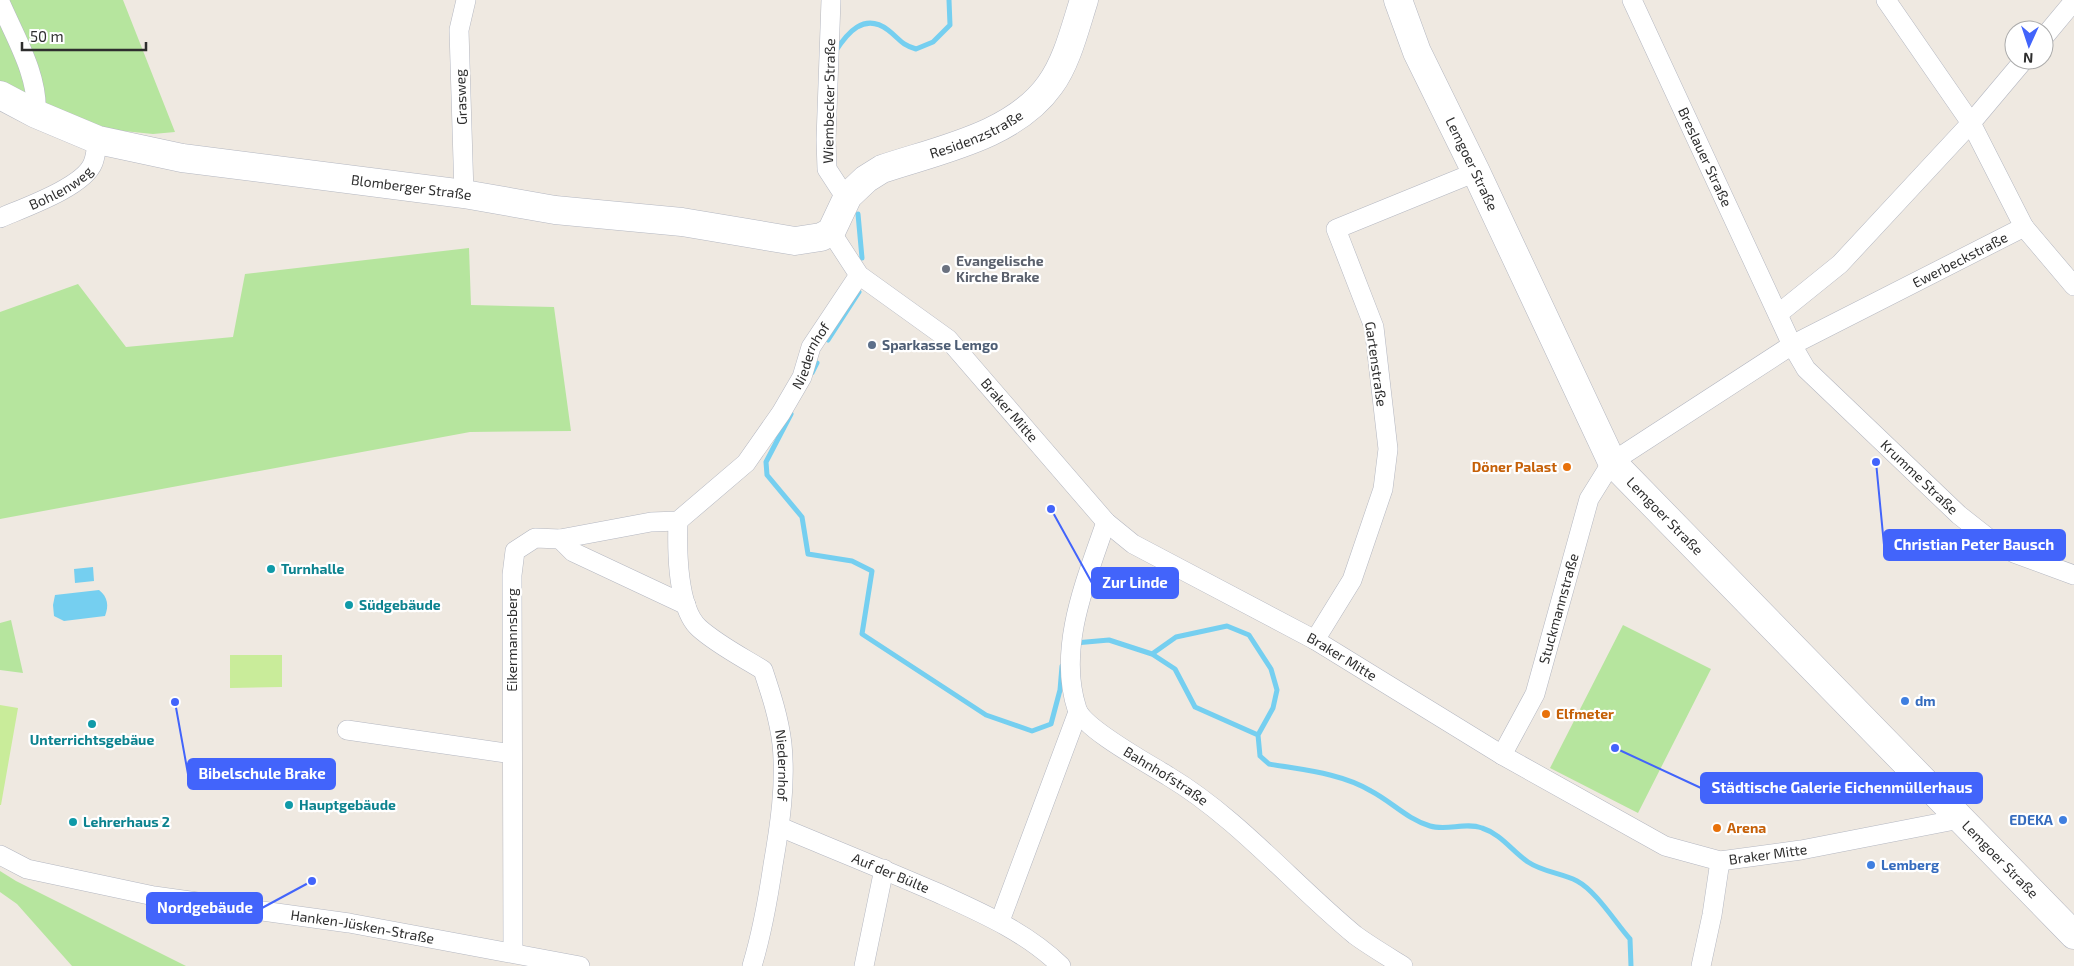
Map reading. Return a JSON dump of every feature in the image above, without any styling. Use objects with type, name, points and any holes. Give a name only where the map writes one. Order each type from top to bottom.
[{"type":"street","name":"Grasweg","points":[[464,194],[459,30],[466,0]]},
{"type":"street","name":"Wiembecker Straße","points":[[831,0],[826,140],[827,169],[840,189],[848,196]]},
{"type":"street","name":"Residenzstraße","points":[[830,232],[848,196],[866,179],[882,169],[992,132],[1031,107],[1051,84],[1064,58],[1084,0]]},
{"type":"street","name":"Lemgoer Straße","points":[[1398,0],[1417,52],[1476,172],[1612,462],[2074,935]]},
{"type":"street","name":"Breslauer Straße","points":[[1632,0],[1778,314]]},
{"type":"street","name":"Ewerbeckstraße","points":[[1612,462],[1792,345],[2024,228],[1971,123],[1886,0]]},
{"type":"street","points":[[2054,24],[2074,1]]},
{"type":"street","points":[[0,2],[33,80],[38,98],[36,114]]},
{"type":"street","points":[[1792,345],[1778,314],[1840,264],[1971,123],[2016,70]]},
{"type":"street","name":"Blomberger Straße","points":[[0,95],[36,114],[98,140],[182,158],[464,194],[555,210],[682,222],[794,241],[821,237],[830,232]]},
{"type":"street","name":"Bohlenweg","points":[[0,218],[41,200],[86,174],[93,164],[98,140]]},
{"type":"street","name":"Gartenstraße","points":[[1315,640],[1352,580],[1383,489],[1388,449],[1374,327],[1336,229],[1476,172]]},
{"type":"street","points":[[2024,228],[2074,286]]},
{"type":"street","name":"Braker Mitte","points":[[830,232],[859,275],[948,338],[1106,522],[1133,544],[1315,640],[1502,755],[1665,846],[1720,861],[1801,850],[1960,819]]},
{"type":"street","name":"Niedernhof","points":[[752,966],[762,932],[780,827],[783,790],[782,744],[776,708],[763,670],[727,649],[697,627],[686,605],[677,552],[678,521],[746,464],[782,413],[802,377],[811,347],[859,275]]},
{"type":"street","name":"Krumme Straße","points":[[1792,345],[1806,370],[1959,516],[1992,542],[2014,553],[2074,575]]},
{"type":"street","name":"Stuckmannstraße","points":[[1502,755],[1535,694],[1589,499],[1612,462]]},
{"type":"street","points":[[560,539],[651,522],[678,521]]},
{"type":"street","points":[[1000,921],[1078,712],[1070,682],[1074,629],[1081,596],[1106,522]]},
{"type":"street","name":"Eikermannsberg","points":[[513,952],[512,575],[516,550],[535,538],[560,539]]},
{"type":"street","points":[[560,539],[573,552],[686,605]]},
{"type":"street","name":"Bahnhofstraße","points":[[1078,712],[1101,733],[1199,795],[1357,936],[1403,966]]},
{"type":"street","points":[[347,730],[512,754]]},
{"type":"street","name":"Auf der Bülte","points":[[780,827],[884,869],[1000,921],[1047,952],[1061,966]]},
{"type":"street","name":"Hanken-Jüsken-Straße","points":[[0,855],[27,869],[154,896],[349,923],[513,952],[580,966]]},
{"type":"street","points":[[1701,966],[1712,915],[1720,861]]},
{"type":"street","points":[[864,966],[884,869]]},
{"type":"green space","points":[[0,0],[123,0],[175,132],[153,134],[104,129],[16,92],[0,83]]},
{"type":"green space","points":[[469,248],[471,305],[554,307],[571,431],[470,432],[0,519],[0,312],[78,284],[126,347],[233,337],[245,274]]},
{"type":"green space","points":[[11,620],[23,673],[0,670],[0,623]]},
{"type":"green space","points":[[1623,625],[1711,669],[1638,813],[1550,768]]},
{"type":"green space","points":[[230,655],[282,655],[282,687],[230,688]]},
{"type":"green space","points":[[0,705],[18,708],[1,805],[0,805]]},
{"type":"green space","points":[[0,871],[16,881],[186,966],[72,966],[17,904],[0,892]]},
{"type":"water","points":[[93,567],[94,581],[75,583],[74,569]]},
{"type":"water","points":[[99,590],[107,602],[105,616],[64,621],[54,616],[53,605],[55,595]]},
{"type":"waterway","points":[[835,52],[845,38],[857,27],[871,23],[888,30],[903,43],[916,49],[933,42],[950,25],[949,0]]},
{"type":"waterway","points":[[858,214],[862,258]]},
{"type":"waterway","points":[[828,340],[859,292]]},
{"type":"waterway","points":[[812,373],[817,363]]},
{"type":"waterway","points":[[791,414],[766,462],[767,475],[802,517],[808,554],[852,561],[872,571],[862,634],[986,715],[1032,731],[1051,724],[1060,690],[1062,666]]},
{"type":"waterway","points":[[1152,654],[1176,637],[1227,626],[1249,635],[1271,669],[1277,690],[1273,708],[1258,735]]},
{"type":"waterway","points":[[1075,643],[1109,640],[1152,654],[1175,669],[1195,707],[1258,735],[1260,756],[1269,764],[1322,773],[1347,780],[1379,795],[1407,815],[1430,826],[1443,828],[1476,826],[1482,828],[1495,834],[1528,862],[1577,881],[1598,899],[1630,939],[1631,966]]},
{"type":"place","name":"Evangelische Kirche Brake","points":[[946,269]]},
{"type":"place","name":"Sparkasse Lemgo","points":[[872,345]]},
{"type":"place","name":"Christian Peter Bausch","points":[[1876,462]]},
{"type":"place","name":"Döner Palast","points":[[1567,467]]},
{"type":"place","name":"Zur Linde","points":[[1051,509]]},
{"type":"place","name":"Turnhalle","points":[[271,569]]},
{"type":"place","name":"Südgebäude","points":[[349,605]]},
{"type":"place","name":"dm","points":[[1905,701]]},
{"type":"place","name":"Bibelschule Brake","points":[[175,702]]},
{"type":"place","name":"Elfmeter","points":[[1546,714]]},
{"type":"place","name":"Unterrichtsgebäue","points":[[92,724]]},
{"type":"place","name":"Städtische Galerie Eichenmüllerhaus","points":[[1615,748]]},
{"type":"place","name":"Hauptgebäude","points":[[289,805]]},
{"type":"place","name":"EDEKA","points":[[2063,820]]},
{"type":"place","name":"Lehrerhaus 2","points":[[73,822]]},
{"type":"place","name":"Arena","points":[[1717,828]]},
{"type":"place","name":"Lemberg","points":[[1871,865]]},
{"type":"place","name":"Nordgebäude","points":[[312,881]]}]
